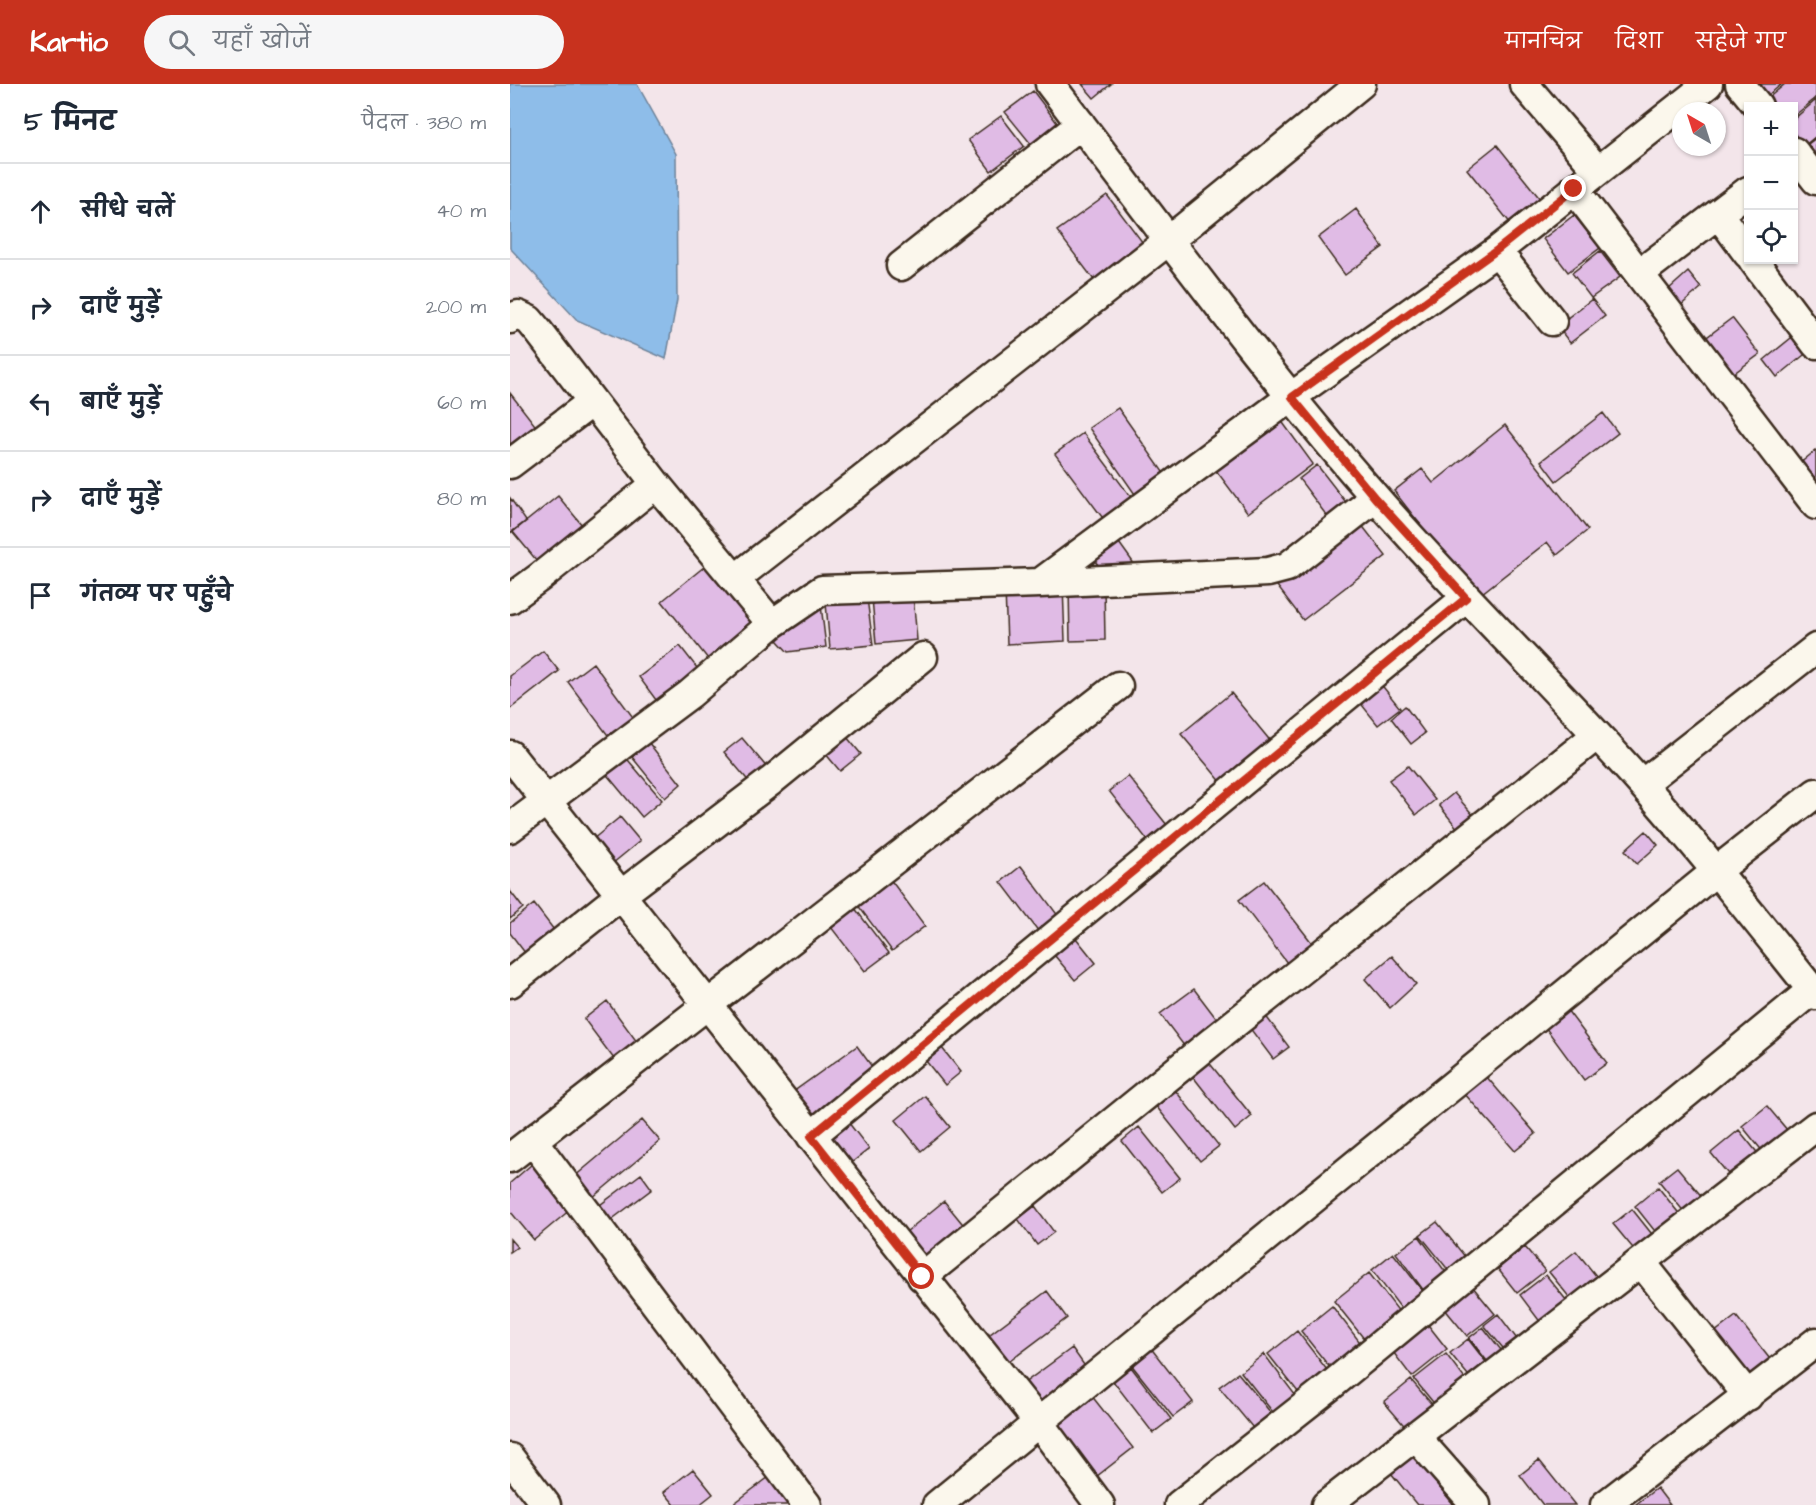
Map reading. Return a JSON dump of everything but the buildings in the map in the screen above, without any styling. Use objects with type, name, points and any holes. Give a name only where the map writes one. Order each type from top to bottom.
[{"type":"street","points":[[1052,84],[1168,241],[1375,498],[1642,784],[1814,992],[1329,1387],[1179,1505]]},
{"type":"street","points":[[735,579],[1168,241],[1361,84]]},
{"type":"street","points":[[1524,84],[1598,171]]},
{"type":"street","points":[[1040,583],[1292,397],[1497,250],[1708,84]]},
{"type":"street","points":[[1740,84],[1755,102]]},
{"type":"street","points":[[901,266],[1081,124]]},
{"type":"street","points":[[1796,156],[1816,180]]},
{"type":"street","points":[[1574,189],[1816,505]]},
{"type":"street","points":[[1639,274],[1744,195]]},
{"type":"street","points":[[1719,215],[1744,248]]},
{"type":"street","points":[[1497,250],[1552,321]]},
{"type":"street","points":[[1756,264],[1816,344]]},
{"type":"street","points":[[510,319],[518,315],[529,320],[656,484],[772,624]]},
{"type":"street","points":[[510,464],[592,402]]},
{"type":"street","points":[[510,599],[540,578],[656,484]]},
{"type":"street","points":[[510,828],[690,693],[772,624],[822,590],[1268,572],[1287,567],[1375,498]]},
{"type":"street","points":[[811,1136],[1466,598]]},
{"type":"street","points":[[1642,784],[1816,648]]},
{"type":"street","points":[[510,983],[771,781],[923,657]]},
{"type":"street","points":[[510,1158],[1118,686]]},
{"type":"street","points":[[922,1277],[1597,735]]},
{"type":"street","points":[[510,755],[1039,1423],[1100,1505]]},
{"type":"street","points":[[937,1505],[1715,872],[1816,793]]},
{"type":"street","points":[[1326,1505],[1816,1126]]},
{"type":"street","points":[[533,1141],[799,1502]]},
{"type":"street","points":[[1641,1262],[1748,1396]]},
{"type":"street","points":[[1605,1505],[1816,1342]]},
{"type":"street","points":[[1415,1436],[1476,1505]]},
{"type":"street","points":[[510,1458],[546,1505]]},
{"type":"water","points":[[510,84],[637,84],[676,154],[677,300],[666,359],[577,320],[510,248]]},
{"type":"route","points":[[922,1277],[811,1136],[1466,598],[1375,498],[1292,397],[1497,250],[1574,189]]}]
